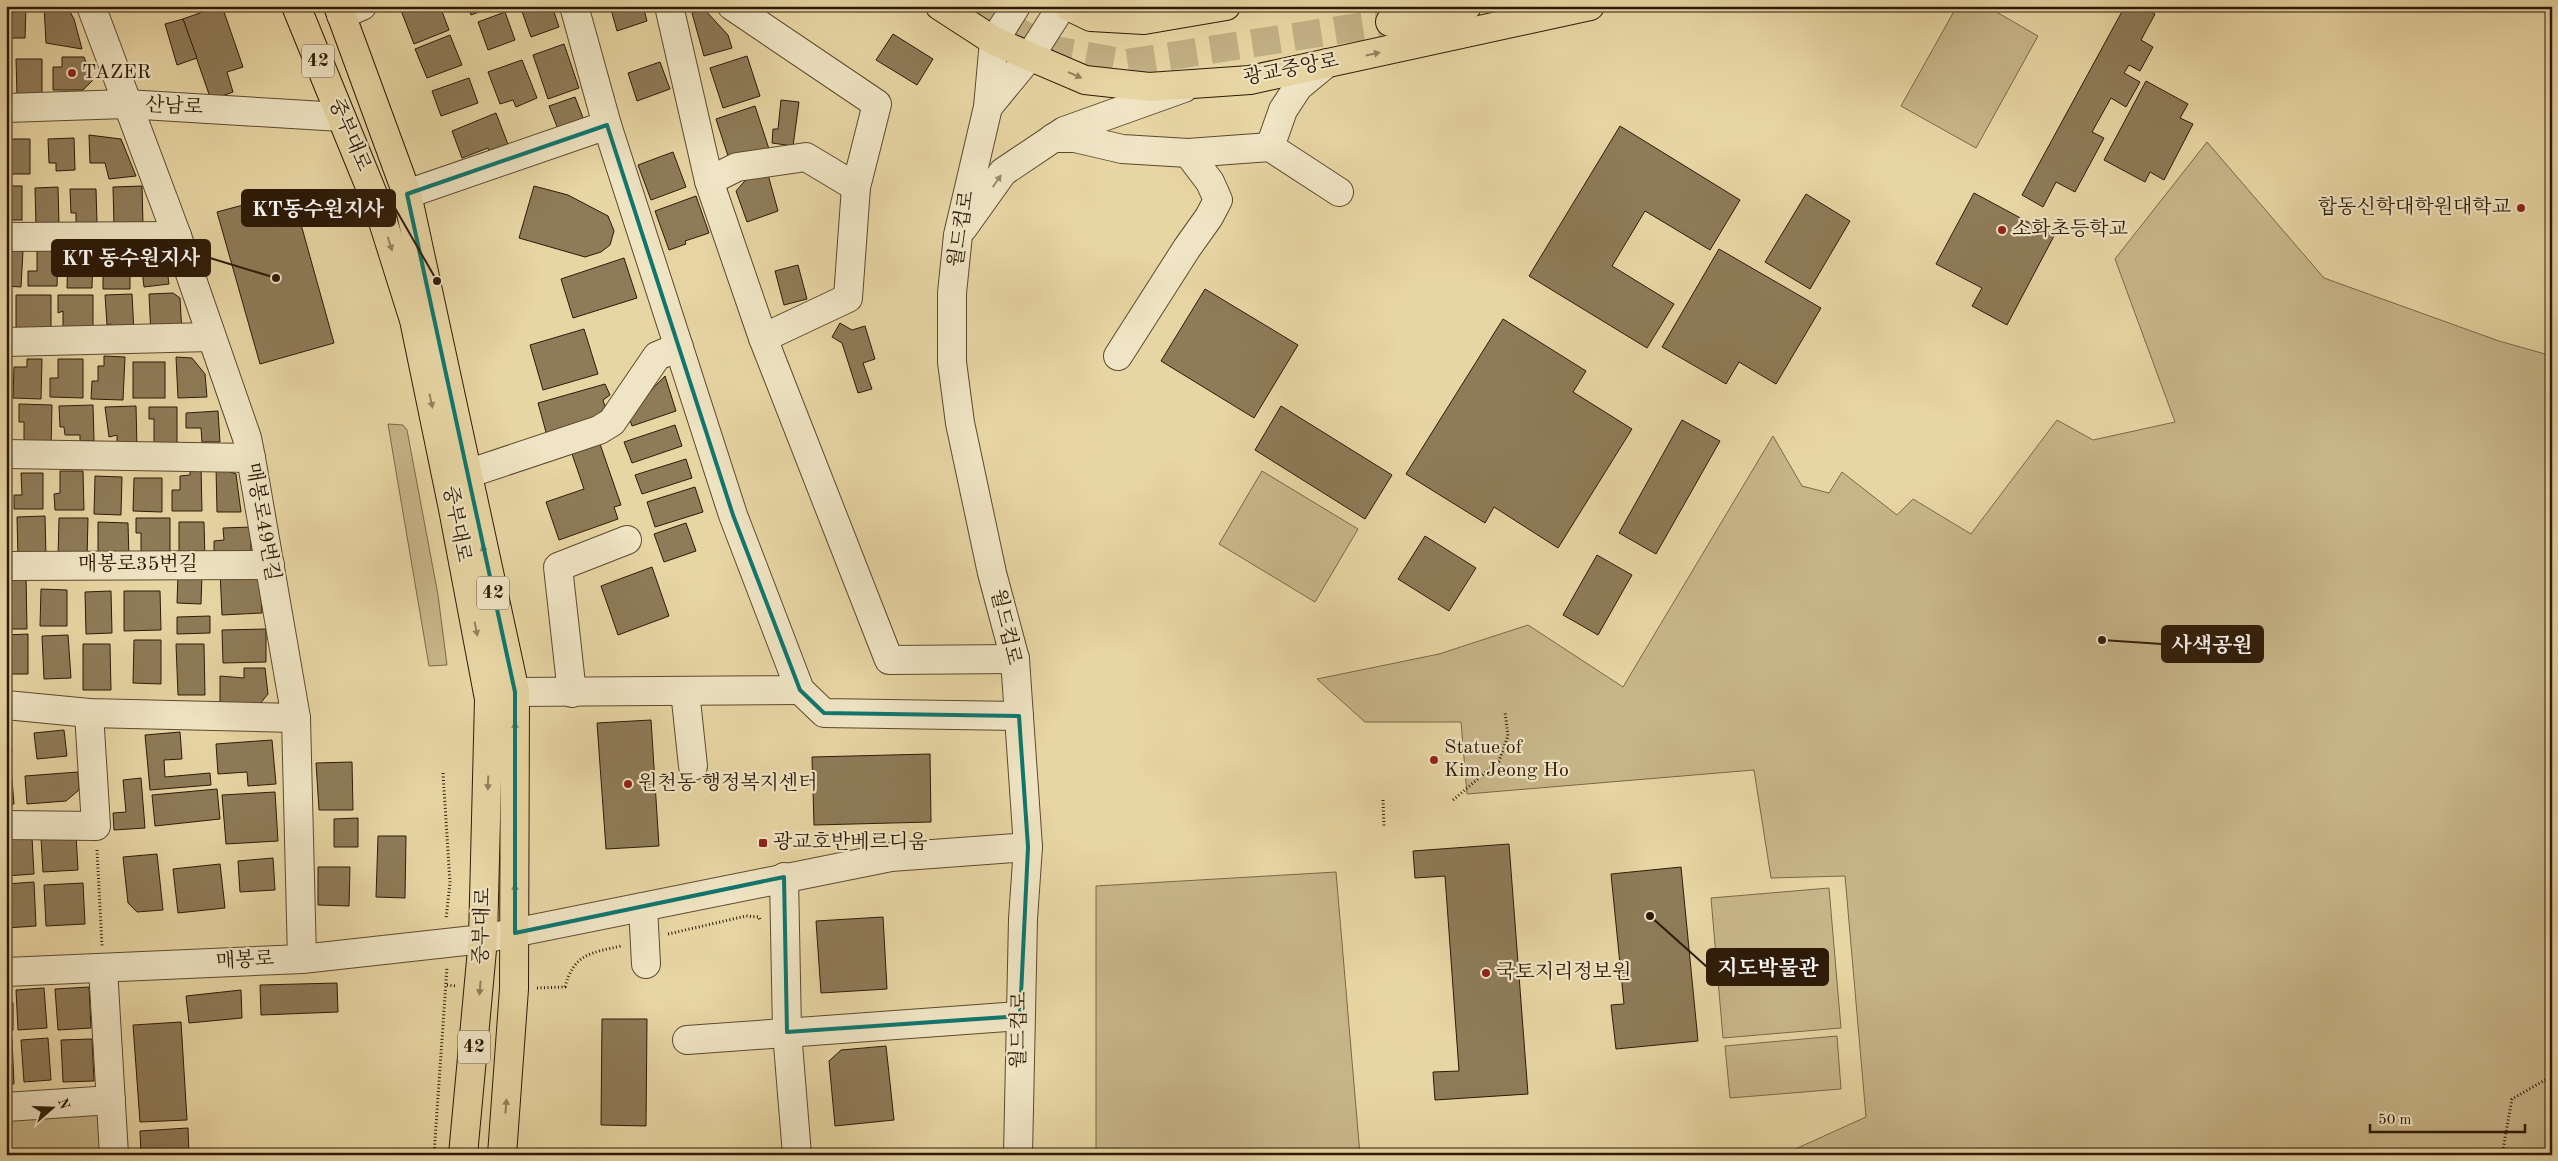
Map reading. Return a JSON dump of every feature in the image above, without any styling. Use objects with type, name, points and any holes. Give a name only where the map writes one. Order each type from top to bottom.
[{"type":"main road","name":"중부대로","points":[[296,6],[380,209],[414,320],[453,509],[489,700],[483,939],[463,1155]]},
{"type":"main road","name":"광교중앙로","points":[[940,6],[994,41],[1085,80],[1148,87],[1250,80],[1590,6]]},
{"type":"main road","points":[[1068,6],[1091,17],[1144,20],[1226,6]]},
{"type":"main road","points":[[1390,22],[1467,6]]},
{"type":"main road","name":"중부대로","points":[[347,9],[407,194],[515,692],[515,933],[510,1061],[502,1155]]},
{"type":"main road","points":[[473,1057],[510,1061]]},
{"type":"street","name":"매봉로49번길","points":[[91,6],[126,104],[177,236],[251,458],[296,718],[302,959]]},
{"type":"street","points":[[574,6],[607,125],[733,515],[800,690],[824,713],[1018,716]]},
{"type":"street","points":[[669,6],[709,181],[763,338],[889,660],[1015,659]]},
{"type":"street","points":[[732,6],[877,104],[856,187],[848,298],[763,338]]},
{"type":"street","name":"월드컵로","points":[[1016,6],[994,41],[988,107],[958,235],[952,293],[952,362],[960,423],[992,572],[1015,659],[1028,846],[1020,1016],[1018,1155]]},
{"type":"street","name":"월드컵로","points":[[988,107],[1030,56],[1062,6]]},
{"type":"street","points":[[1270,147],[1283,110],[1298,87],[1327,64]]},
{"type":"street","points":[[958,235],[1003,172],[1064,131],[1194,84]]},
{"type":"street","name":"산남로","points":[[6,108],[126,104],[341,117]]},
{"type":"street","points":[[407,194],[607,125]]},
{"type":"street","points":[[1054,138],[1075,138],[1122,149],[1188,153],[1270,147],[1339,192]]},
{"type":"street","points":[[1118,356],[1187,248],[1210,217],[1218,200],[1210,182],[1188,153]]},
{"type":"street","points":[[709,181],[738,167],[806,157],[856,187]]},
{"type":"street","points":[[6,237],[177,236]]},
{"type":"street","points":[[6,342],[211,337]]},
{"type":"street","points":[[467,474],[599,430],[612,422],[657,356],[679,346]]},
{"type":"street","points":[[6,454],[251,458]]},
{"type":"street","points":[[572,692],[558,567],[627,540]]},
{"type":"street","name":"매봉로35번길","points":[[6,566],[270,565]]},
{"type":"street","points":[[515,692],[800,690]]},
{"type":"street","points":[[685,691],[693,766]]},
{"type":"street","points":[[6,706],[89,713],[296,718]]},
{"type":"street","points":[[6,825],[96,826],[89,713]]},
{"type":"street","name":"매봉로","points":[[6,972],[302,959],[483,939],[891,856],[1028,846]]},
{"type":"street","points":[[784,877],[787,1032],[797,1155]]},
{"type":"street","points":[[643,907],[646,952]]},
{"type":"street","points":[[103,968],[114,1155]]},
{"type":"street","points":[[687,1040],[1020,1016]]},
{"type":"street","points":[[6,1107],[111,1100]]},
{"type":"path","points":[[1453,800],[1499,761],[1508,736],[1505,712]]},
{"type":"path","points":[[443,773],[450,883],[446,906]]},
{"type":"path","points":[[1384,800],[1384,828]]},
{"type":"path","points":[[96,826],[103,968]]},
{"type":"path","points":[[565,987],[572,966],[580,958],[593,952],[646,952],[746,916]]},
{"type":"path","points":[[434,1155],[447,964]]},
{"type":"path","points":[[2502,1155],[2512,1099],[2552,1076]]},
{"type":"highlighted area","points":[[607,125],[733,515],[800,690],[824,713],[1019,716],[1028,847],[1020,1016],[787,1032],[784,877],[515,933],[515,692],[407,194]]},
{"type":"shaded area","points":[[1957,6],[1986,6],[2038,36],[1976,148],[1901,106]]},
{"type":"shaded area","points":[[2207,142],[2324,278],[2499,341],[2552,356],[2552,1155],[1782,1155],[1866,1117],[1845,876],[1771,878],[1754,770],[1467,794],[1461,722],[1365,722],[1317,679],[1439,654],[1528,625],[1623,687],[1773,436],[1802,486],[1829,493],[1842,472],[1897,515],[1913,499],[1971,534],[2057,420],[2093,440],[2175,422],[2115,259]]},
{"type":"shaded area","points":[[388,424],[403,425],[407,430],[438,595],[447,665],[429,666]]},
{"type":"shaded area","points":[[1262,471],[1358,529],[1315,602],[1219,544]]},
{"type":"shaded area","points":[[1336,872],[1360,1155],[1096,1155],[1096,886]]},
{"type":"shaded area","points":[[1829,888],[1841,1028],[1723,1038],[1711,898]]},
{"type":"shaded area","points":[[1837,1036],[1841,1089],[1730,1098],[1725,1046]]},
{"type":"shaded area","points":[[101,1112],[104,1155],[6,1155],[6,1118]]},
{"type":"building","points":[[6,6],[26,6],[25,38],[6,38]]},
{"type":"building","points":[[44,6],[63,6],[69,10],[74,19],[82,49],[46,43]]},
{"type":"building","points":[[222,6],[243,67],[227,72],[233,92],[211,100],[183,19]]},
{"type":"building","points":[[404,6],[440,6],[449,30],[414,44],[400,8]]},
{"type":"building","points":[[468,6],[495,6],[471,15]]},
{"type":"building","points":[[520,6],[552,6],[559,27],[531,37]]},
{"type":"building","points":[[610,6],[643,6],[647,21],[617,31]]},
{"type":"building","points":[[2125,6],[2140,6],[2155,14],[2141,40],[2153,47],[2140,71],[2129,65],[2124,73],[2140,82],[2126,107],[2111,98],[2092,132],[2104,138],[2075,192],[2056,182],[2043,207],[2022,195]]},
{"type":"building","points":[[705,10],[728,35],[732,48],[704,56],[692,13]]},
{"type":"building","points":[[505,12],[515,40],[488,50],[478,22]]},
{"type":"building","points":[[183,19],[197,58],[177,65],[165,24]]},
{"type":"building","points":[[893,34],[933,59],[917,85],[876,60]]},
{"type":"building","points":[[450,35],[462,65],[427,78],[415,49]]},
{"type":"building","points":[[564,44],[579,88],[548,99],[533,55]]},
{"type":"building","points":[[747,56],[760,96],[723,108],[710,68]]},
{"type":"building","name":"TAZER","points":[[62,57],[84,57],[93,80],[83,90],[53,90],[53,67],[62,67]]},
{"type":"building","points":[[16,59],[42,59],[42,95],[17,96]]},
{"type":"building","points":[[522,60],[537,98],[516,107],[513,100],[500,104],[488,72]]},
{"type":"building","points":[[660,62],[670,89],[637,101],[628,73]]},
{"type":"building","points":[[469,78],[478,103],[441,116],[432,91]]},
{"type":"building","points":[[2146,81],[2188,104],[2180,118],[2193,124],[2164,180],[2150,172],[2145,182],[2104,160]]},
{"type":"building","points":[[575,97],[587,128],[561,137],[549,106]]},
{"type":"building","points":[[781,100],[799,102],[793,146],[772,143],[773,129],[778,129]]},
{"type":"building","points":[[755,106],[769,149],[730,162],[716,119]]},
{"type":"building","points":[[496,113],[509,147],[491,155],[488,148],[462,158],[452,131]]},
{"type":"building","points":[[1620,126],[1740,200],[1710,250],[1645,211],[1612,266],[1674,304],[1647,348],[1529,276]]},
{"type":"building","points":[[89,135],[121,139],[136,176],[109,179],[105,163],[90,163]]},
{"type":"building","points":[[74,138],[75,170],[56,171],[56,163],[49,163],[48,139]]},
{"type":"building","points":[[7,139],[30,139],[30,174],[6,174]]},
{"type":"building","points":[[673,152],[686,187],[651,200],[638,165]]},
{"type":"building","points":[[767,171],[778,211],[747,222],[736,191],[750,175]]},
{"type":"building","points":[[6,186],[22,186],[22,220],[6,220]]},
{"type":"building","points":[[142,186],[143,224],[114,225],[113,187]]},
{"type":"building","points":[[534,186],[568,195],[608,216],[614,231],[610,245],[601,252],[585,257],[519,238]]},
{"type":"building","points":[[58,187],[59,225],[36,226],[35,188]]},
{"type":"building","points":[[70,189],[96,189],[97,224],[76,225],[76,213],[71,213]]},
{"type":"building","points":[[292,192],[334,343],[260,364],[217,212]]},
{"type":"building","points":[[1974,193],[2054,236],[2007,325],[1972,306],[1982,288],[1936,264]]},
{"type":"building","points":[[1806,194],[1850,221],[1810,289],[1765,262]]},
{"type":"building","points":[[696,196],[709,233],[685,241],[686,244],[669,250],[655,211]]},
{"type":"building","points":[[139,243],[158,248],[166,263],[169,284],[144,287]]},
{"type":"building","points":[[115,247],[130,247],[130,289],[103,289],[103,256],[115,256]]},
{"type":"building","points":[[37,249],[58,249],[57,286],[28,286],[28,271],[37,271]]},
{"type":"building","points":[[1719,249],[1821,308],[1776,384],[1739,362],[1726,384],[1662,347]]},
{"type":"building","points":[[6,250],[23,251],[21,287],[6,286]]},
{"type":"building","points":[[68,253],[93,254],[92,288],[67,288]]},
{"type":"building","points":[[624,258],[637,298],[573,318],[561,279]]},
{"type":"building","points":[[798,265],[807,299],[784,305],[775,271]]},
{"type":"building","points":[[1205,289],[1298,345],[1254,418],[1161,361]]},
{"type":"building","points":[[173,293],[180,298],[182,334],[151,336],[149,294]]},
{"type":"building","points":[[132,294],[134,333],[112,334],[111,324],[107,325],[105,295]]},
{"type":"building","points":[[16,295],[51,295],[51,334],[24,334],[16,327]]},
{"type":"building","points":[[58,295],[93,295],[93,334],[63,327],[63,311],[58,313]]},
{"type":"building","points":[[6,297],[10,297],[9,335],[6,335]]},
{"type":"building","points":[[1503,319],[1586,371],[1573,392],[1632,429],[1558,548],[1494,507],[1485,523],[1406,474]]},
{"type":"building","points":[[840,323],[852,330],[865,326],[875,359],[863,363],[872,389],[858,393],[842,343],[832,337]]},
{"type":"building","points":[[584,329],[598,374],[543,390],[530,345]]},
{"type":"building","points":[[104,356],[125,357],[123,400],[91,399],[92,381],[98,381],[98,366],[104,366]]},
{"type":"building","points":[[176,357],[192,358],[205,374],[207,397],[178,398]]},
{"type":"building","points":[[27,359],[42,359],[41,399],[13,398],[14,367],[27,367]]},
{"type":"building","points":[[58,359],[83,359],[83,398],[50,397],[50,378],[58,378]]},
{"type":"building","points":[[133,362],[165,362],[165,398],[133,398]]},
{"type":"building","points":[[665,376],[676,411],[632,426],[628,414]]},
{"type":"building","points":[[605,384],[610,395],[603,400],[606,410],[549,443],[538,403]]},
{"type":"building","points":[[19,404],[52,405],[51,449],[24,449],[24,422],[19,422]]},
{"type":"building","points":[[93,405],[94,441],[80,441],[80,435],[65,435],[64,427],[60,427],[59,406]]},
{"type":"building","points":[[6,406],[10,406],[9,446],[6,446]]},
{"type":"building","points":[[136,406],[137,447],[117,447],[117,435],[109,437],[105,407]]},
{"type":"building","points":[[1281,406],[1392,475],[1365,519],[1255,450]]},
{"type":"building","points":[[149,407],[177,407],[177,448],[154,448],[154,419],[149,419]]},
{"type":"building","points":[[218,411],[220,442],[202,442],[201,428],[186,428],[186,413]]},
{"type":"building","points":[[1682,420],[1720,441],[1656,554],[1619,533]]},
{"type":"building","points":[[675,425],[682,446],[632,463],[624,442]]},
{"type":"building","points":[[600,444],[621,505],[614,507],[618,519],[559,540],[546,502],[584,489],[572,454]]},
{"type":"building","points":[[686,459],[692,478],[642,494],[635,475]]},
{"type":"building","points":[[190,466],[201,466],[202,511],[172,511],[172,490],[180,490],[180,476],[190,475]]},
{"type":"building","points":[[216,467],[236,474],[241,512],[217,512]]},
{"type":"building","points":[[60,471],[83,471],[84,510],[55,510],[54,494],[60,493]]},
{"type":"building","points":[[21,473],[43,473],[43,509],[14,509],[14,495],[22,495]]},
{"type":"building","points":[[95,476],[122,477],[121,515],[94,514]]},
{"type":"building","points":[[134,478],[162,478],[162,512],[133,511]]},
{"type":"building","points":[[695,487],[703,512],[655,527],[647,502]]},
{"type":"building","points":[[45,516],[46,557],[18,557],[17,517]]},
{"type":"building","points":[[59,518],[88,518],[87,559],[58,558]]},
{"type":"building","points":[[136,518],[170,518],[170,560],[141,560],[141,533],[136,533]]},
{"type":"building","points":[[98,522],[128,523],[129,559],[98,559]]},
{"type":"building","points":[[179,522],[204,522],[205,560],[179,560]]},
{"type":"building","points":[[686,523],[696,551],[664,562],[654,534]]},
{"type":"building","points":[[251,527],[251,552],[214,560],[214,541],[224,540],[223,528]]},
{"type":"building","points":[[1425,536],[1476,568],[1449,611],[1398,579]]},
{"type":"building","points":[[1597,555],[1632,575],[1598,635],[1563,615]]},
{"type":"building","points":[[652,567],[669,616],[618,635],[601,586]]},
{"type":"building","points":[[259,569],[262,613],[222,615],[220,571]]},
{"type":"building","points":[[178,574],[202,575],[201,604],[177,603]]},
{"type":"building","points":[[6,575],[26,575],[27,629],[6,629]]},
{"type":"building","points":[[41,589],[67,590],[67,626],[40,626]]},
{"type":"building","points":[[111,591],[112,633],[86,634],[85,592]]},
{"type":"building","points":[[124,591],[160,591],[161,630],[124,631]]},
{"type":"building","points":[[210,616],[210,633],[177,634],[177,617]]},
{"type":"building","points":[[266,629],[266,662],[223,663],[222,630]]},
{"type":"building","points":[[28,634],[28,674],[6,674],[6,635]]},
{"type":"building","points":[[68,635],[71,678],[44,679],[42,636]]},
{"type":"building","points":[[134,640],[161,640],[161,684],[133,683]]},
{"type":"building","points":[[83,644],[110,644],[111,690],[83,690]]},
{"type":"building","points":[[176,644],[204,644],[205,695],[178,695]]},
{"type":"building","points":[[244,668],[265,668],[268,694],[259,705],[220,703],[220,676],[244,678]]},
{"type":"building","name":"원천동 행정복지센터","points":[[651,720],[659,846],[606,849],[597,723]]},
{"type":"building","points":[[6,727],[10,727],[12,753],[6,753]]},
{"type":"building","points":[[64,730],[67,756],[37,759],[34,733]]},
{"type":"building","points":[[180,732],[182,759],[164,760],[165,777],[210,773],[211,785],[150,790],[145,735]]},
{"type":"building","points":[[272,740],[276,784],[248,786],[247,772],[218,774],[216,744]]},
{"type":"building","points":[[930,754],[931,822],[814,825],[812,757]]},
{"type":"building","points":[[352,762],[353,810],[319,810],[316,763]]},
{"type":"building","points":[[6,768],[11,768],[14,804],[6,805]]},
{"type":"building","points":[[78,772],[79,790],[66,801],[27,804],[25,776]]},
{"type":"building","points":[[141,778],[145,828],[114,830],[113,813],[126,812],[123,780]]},
{"type":"building","points":[[217,789],[220,819],[155,826],[152,795]]},
{"type":"building","points":[[275,792],[278,841],[226,844],[222,795]]},
{"type":"building","points":[[358,818],[358,847],[334,847],[334,819]]},
{"type":"building","points":[[76,835],[78,870],[43,872],[41,838]]},
{"type":"building","points":[[378,836],[406,836],[405,898],[376,897]]},
{"type":"building","points":[[32,837],[34,874],[6,876],[6,839]]},
{"type":"building","name":"국토지리정보원","points":[[1509,844],[1528,1094],[1435,1100],[1433,1072],[1459,1071],[1445,876],[1415,878],[1413,851]]},
{"type":"building","points":[[157,854],[163,910],[137,912],[128,903],[123,857]]},
{"type":"building","points":[[273,858],[275,890],[240,892],[238,861]]},
{"type":"building","points":[[220,864],[225,908],[178,913],[173,869]]},
{"type":"building","points":[[318,867],[350,867],[349,906],[318,905]]},
{"type":"building","points":[[1681,867],[1698,1041],[1616,1049],[1611,1005],[1624,1004],[1611,874]]},
{"type":"building","points":[[34,882],[36,926],[6,928],[6,884]]},
{"type":"building","points":[[83,883],[85,924],[46,926],[44,885]]},
{"type":"building","points":[[883,917],[887,989],[821,993],[816,921]]},
{"type":"building","points":[[337,983],[338,1012],[261,1015],[260,985]]},
{"type":"building","points":[[89,987],[91,1028],[58,1030],[55,989]]},
{"type":"building","points":[[44,988],[47,1028],[18,1030],[16,990]]},
{"type":"building","points":[[241,990],[242,1018],[189,1023],[186,996]]},
{"type":"building","points":[[6,1003],[13,1003],[13,1030],[6,1030]]},
{"type":"building","points":[[602,1019],[647,1019],[646,1126],[601,1125]]},
{"type":"building","points":[[181,1022],[187,1120],[140,1122],[133,1025]]},
{"type":"building","points":[[6,1038],[12,1038],[14,1084],[6,1084]]},
{"type":"building","points":[[48,1038],[51,1080],[24,1082],[21,1040]]},
{"type":"building","points":[[92,1039],[94,1081],[63,1082],[61,1040]]},
{"type":"building","points":[[886,1046],[894,1120],[835,1126],[829,1061],[841,1050]]},
{"type":"building","points":[[188,1128],[189,1155],[141,1155],[140,1131]]},
{"type":"tunnel","points":[[972,6],[1049,49],[1126,63],[1390,22]]},
{"type":"place","name":"TAZER","points":[[72,73]]},
{"type":"place","name":"합동신학대학원대학교","points":[[2521,208]]},
{"type":"place","name":"소화초등학교","points":[[2002,230]]},
{"type":"place","name":"KT 동수원지사","points":[[276,278]]},
{"type":"place","name":"KT동수원지사","points":[[437,281]]},
{"type":"place","name":"사색공원","points":[[2102,640]]},
{"type":"place","name":"Statue of Kim Jeong Ho","points":[[1434,760]]},
{"type":"place","name":"원천동 행정복지센터","points":[[628,784]]},
{"type":"place","name":"광교호반베르디움","points":[[763,843]]},
{"type":"place","name":"지도박물관","points":[[1650,916]]},
{"type":"place","name":"국토지리정보원","points":[[1486,973]]}]
